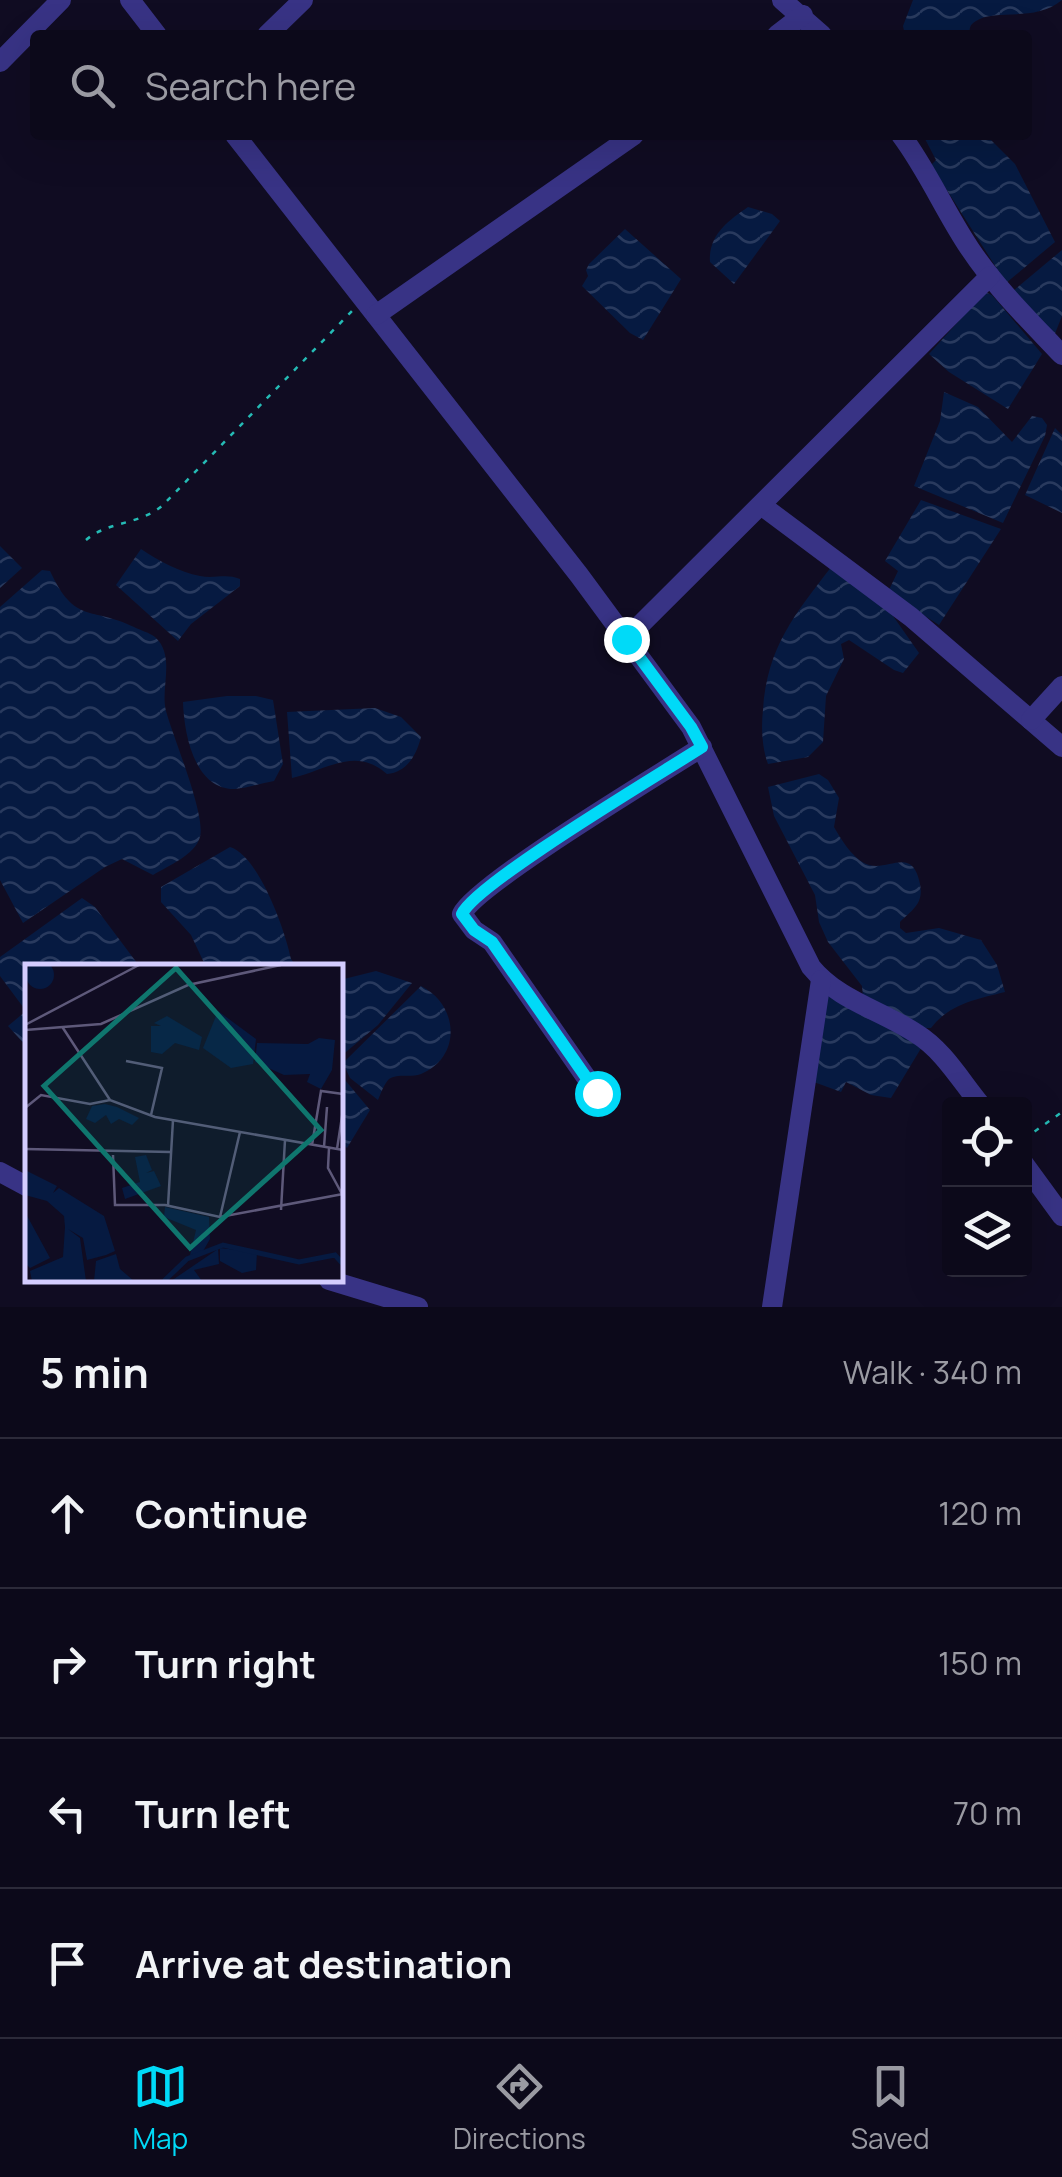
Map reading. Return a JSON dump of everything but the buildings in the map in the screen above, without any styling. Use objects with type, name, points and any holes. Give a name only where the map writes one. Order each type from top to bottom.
[{"type":"street","points":[[31,30],[61,0]]},
{"type":"street","points":[[130,0],[153,30]]},
{"type":"street","points":[[273,30],[302,0]]},
{"type":"street","points":[[782,0],[817,30]]},
{"type":"street","points":[[784,30],[803,15]]},
{"type":"street","points":[[0,62],[30,32]]},
{"type":"street","points":[[240,140],[691,727],[821,980],[919,1034],[974,1097]]},
{"type":"street","points":[[370,307],[626,140]]},
{"type":"street","points":[[905,140],[968,247],[1062,355]]},
{"type":"street","points":[[626,639],[990,276]]},
{"type":"street","points":[[761,505],[911,616],[1062,747]]},
{"type":"street","points":[[1032,720],[1062,686]]},
{"type":"street","points":[[597,1093],[492,942],[474,930],[462,914],[472,900],[529,860],[702,747]]},
{"type":"street","points":[[772,1307],[821,980]]},
{"type":"street","points":[[0,1172],[25,1186]]},
{"type":"street","points":[[1032,1175],[1062,1216]]},
{"type":"street","points":[[336,1282],[418,1307]]},
{"type":"path","points":[[86,540],[98,530],[134,522],[162,506],[370,307]]},
{"type":"path","points":[[1032,1133],[1062,1112]]},
{"type":"water","points":[[913,0],[1062,0],[1040,11],[984,17],[970,30],[904,30]]},
{"type":"water","points":[[926,140],[991,140],[1015,164],[1055,242],[1006,283],[931,165],[936,160]]},
{"type":"water","points":[[748,207],[772,214],[780,221],[734,284],[710,262],[710,252],[721,230]]},
{"type":"water","points":[[625,229],[681,279],[643,340],[630,333],[582,286],[589,264]]},
{"type":"water","points":[[1062,250],[1062,316],[1054,336],[1013,291]]},
{"type":"water","points":[[985,292],[992,295],[1042,354],[1008,409],[949,372],[929,354]]},
{"type":"water","points":[[944,392],[978,407],[1012,442],[1032,416],[1042,418],[1047,425],[1003,523],[914,486],[940,421]]},
{"type":"water","points":[[1055,428],[1062,435],[1062,513],[1025,495]]},
{"type":"water","points":[[921,500],[1001,529],[939,625],[888,592],[898,571],[885,561]]},
{"type":"water","points":[[0,546],[22,568],[0,588]]},
{"type":"water","points":[[141,549],[192,574],[240,579],[240,586],[191,624],[178,641],[116,585]]},
{"type":"water","points":[[832,566],[886,606],[919,653],[903,673],[849,640],[841,644],[844,659],[826,696],[823,742],[808,757],[768,764],[762,723],[770,668],[785,632]]},
{"type":"water","points":[[42,570],[50,571],[76,607],[148,633],[161,645],[166,663],[166,711],[201,826],[200,837],[187,855],[153,875],[122,859],[23,923],[0,880],[0,607]]},
{"type":"water","points":[[227,696],[273,700],[283,764],[274,781],[235,789],[221,787],[210,780],[194,758],[183,702]]},
{"type":"water","points":[[375,708],[401,717],[421,737],[405,766],[387,774],[364,762],[341,762],[292,778],[287,712]]},
{"type":"water","points":[[819,774],[828,780],[839,798],[834,827],[855,856],[872,866],[905,863],[916,872],[920,897],[900,922],[900,928],[906,933],[939,928],[981,940],[997,965],[1005,992],[955,1008],[931,1028],[863,997],[862,986],[828,942],[819,922],[815,895],[774,816],[768,787]]},
{"type":"water","points":[[230,847],[241,853],[277,913],[295,964],[205,964],[191,935],[161,902],[161,887]]},
{"type":"water","points":[[82,898],[95,907],[138,964],[25,964],[25,1010],[0,976],[0,957]]},
{"type":"water","points":[[376,971],[412,983],[378,1025],[342,1055],[342,980]]},
{"type":"water","points":[[421,986],[443,1005],[451,1031],[449,1044],[444,1056],[421,1074],[389,1079],[378,1100],[350,1078],[343,1063]]},
{"type":"water","points":[[826,994],[923,1045],[891,1098],[871,1095],[846,1082],[841,1092],[814,1082]]},
{"type":"water","points":[[25,1012],[25,1045],[8,1026]]},
{"type":"water","points":[[342,1076],[370,1110],[347,1148],[342,1143]]},
{"type":"route","points":[[597,1093],[492,942],[474,930],[462,914],[472,900],[543,850],[702,747],[626,639]]}]
